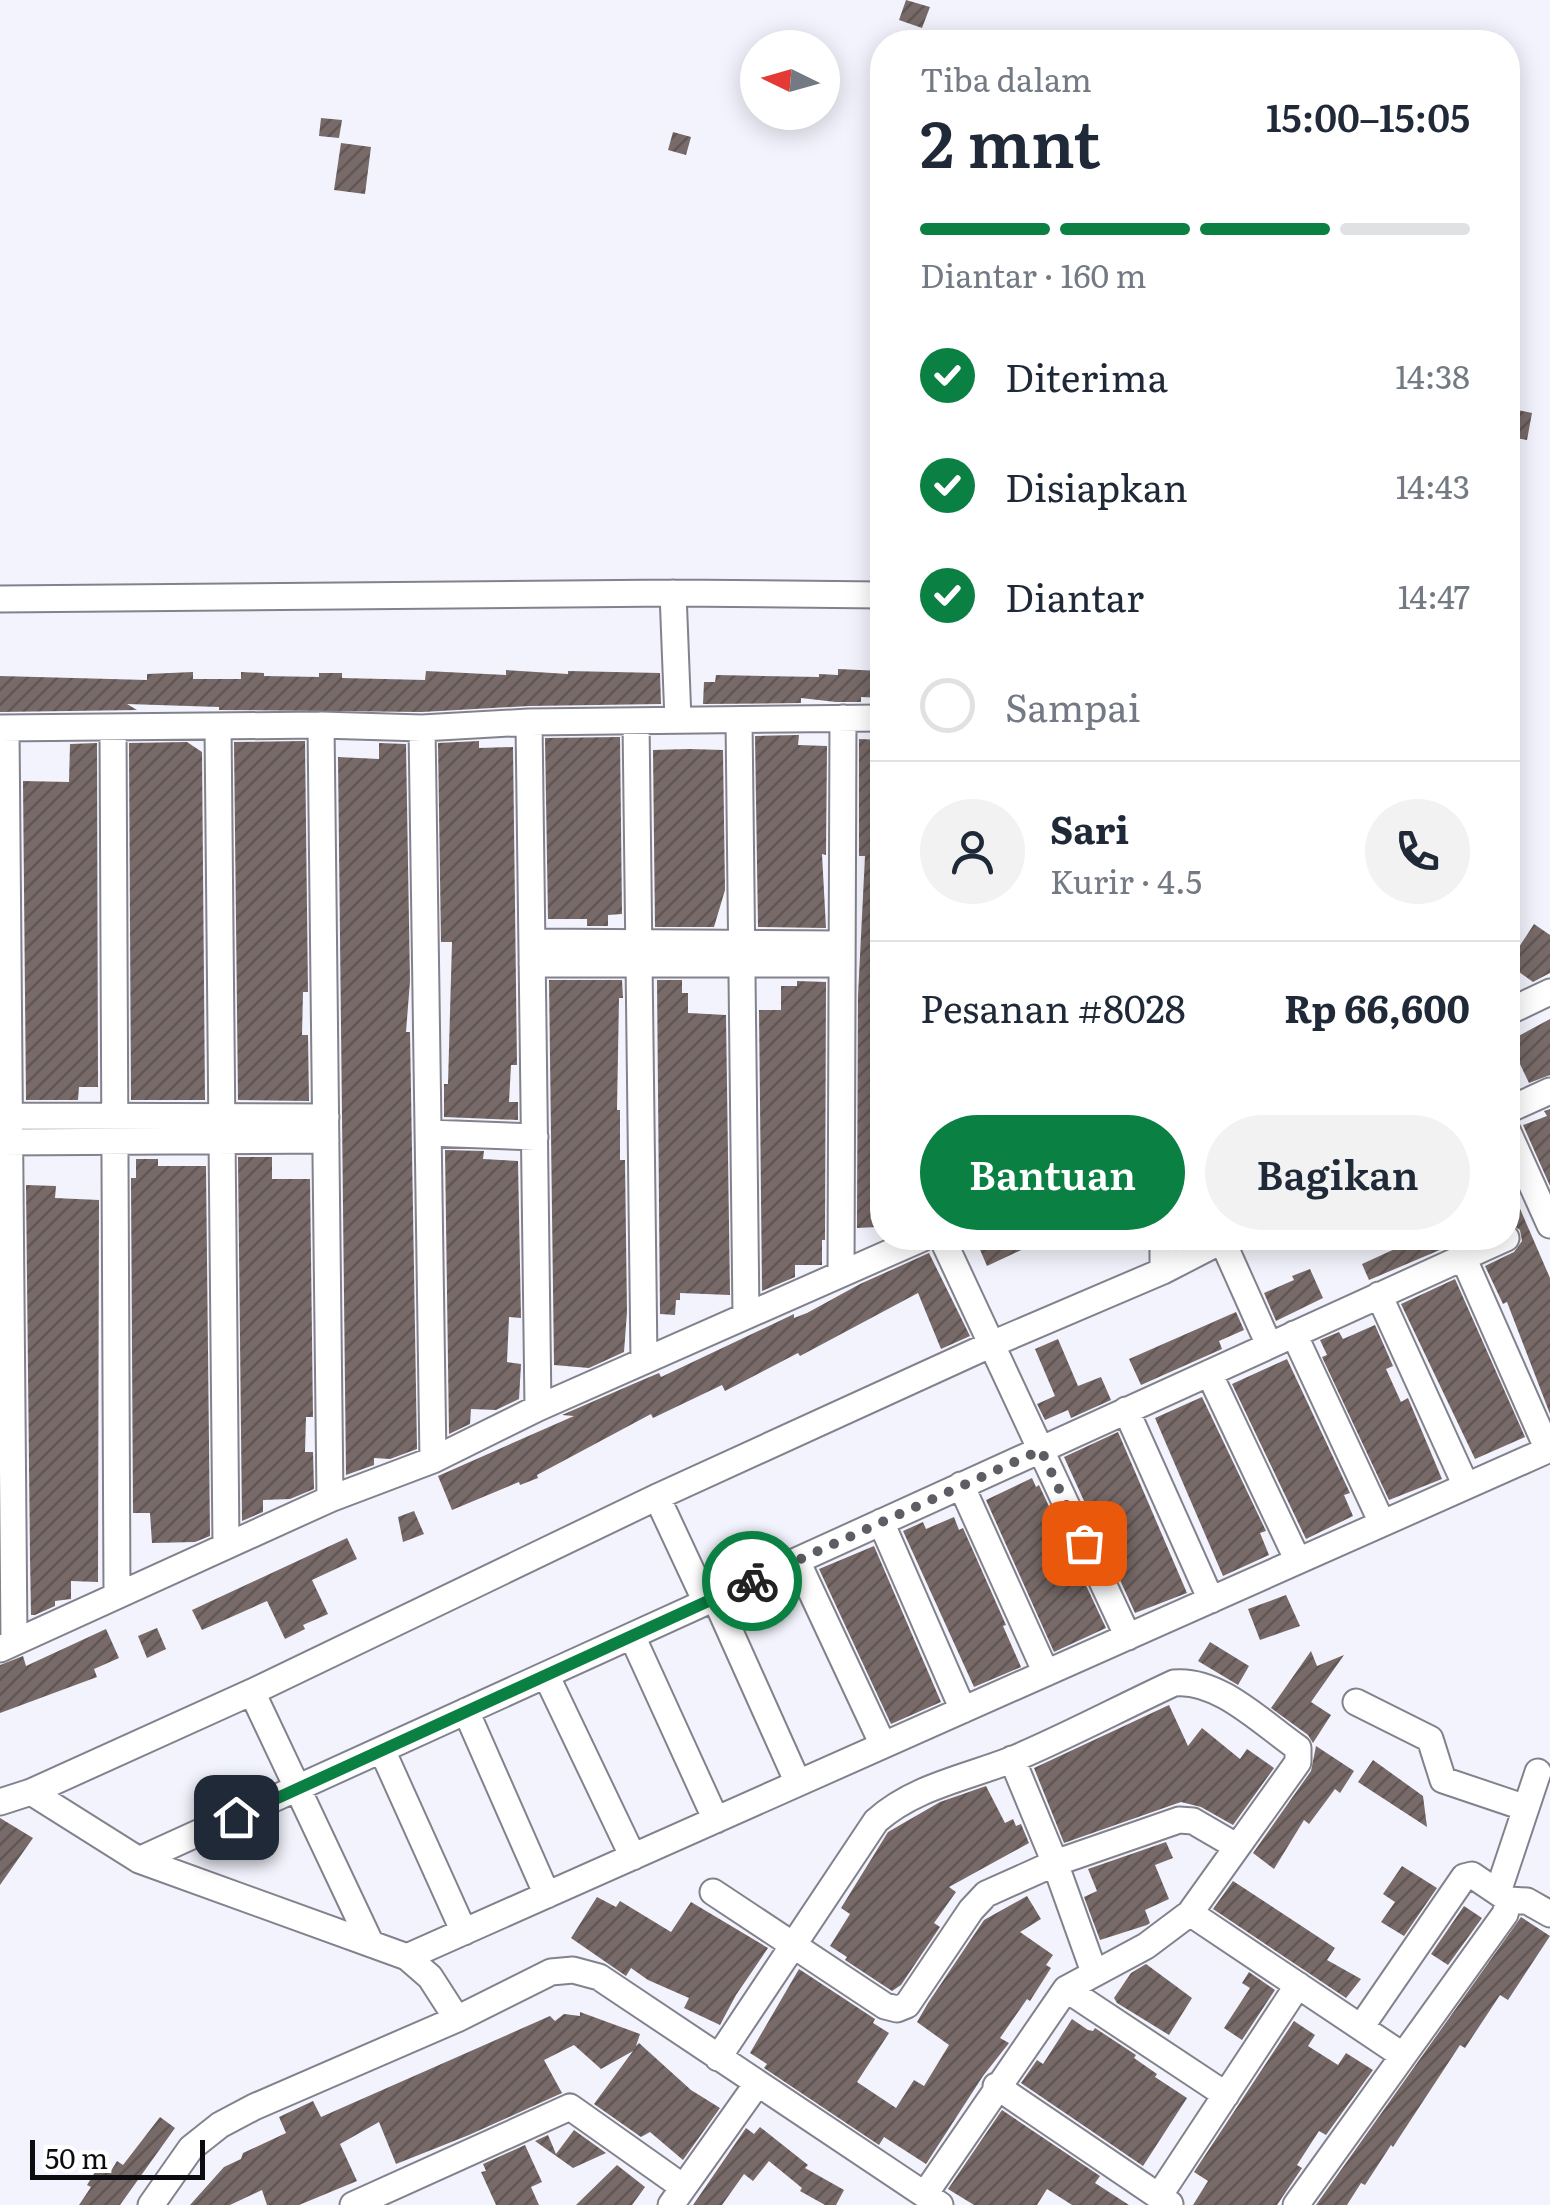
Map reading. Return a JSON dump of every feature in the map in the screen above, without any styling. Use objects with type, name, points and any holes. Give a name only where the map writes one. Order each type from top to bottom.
[{"type":"street","points":[[674,593],[678,720]]},
{"type":"street","points":[[0,598],[870,595]]},
{"type":"street","points":[[841,1274],[842,718]]},
{"type":"street","points":[[870,718],[529,722],[422,728],[3,728],[7,1644],[330,1499],[433,1460],[538,1408],[895,1250]]},
{"type":"street","points":[[739,720],[746,1316]]},
{"type":"street","points":[[636,721],[644,1361]]},
{"type":"street","points":[[529,722],[538,1408]]},
{"type":"street","points":[[322,725],[330,1499]]},
{"type":"street","points":[[218,726],[226,1546]]},
{"type":"street","points":[[113,727],[116,1594]]},
{"type":"street","points":[[422,728],[433,1460]]},
{"type":"street","points":[[532,953],[842,954]]},
{"type":"street","points":[[1520,1006],[1550,992]]},
{"type":"street","points":[[1520,1105],[1550,1091]]},
{"type":"street","points":[[5,1129],[326,1128]]},
{"type":"street","points":[[428,1133],[534,1137]]},
{"type":"street","points":[[1520,1157],[1546,1210],[1520,1228]]},
{"type":"street","points":[[948,1250],[1128,1637]]},
{"type":"street","points":[[1163,1250],[1163,1271]]},
{"type":"street","points":[[0,1802],[31,1792],[252,1692],[658,1496],[1203,1250]]},
{"type":"street","points":[[1229,1250],[1269,1345]]},
{"type":"street","points":[[140,1860],[1479,1250]]},
{"type":"street","points":[[407,1957],[1549,1449],[1464,1257]]},
{"type":"street","points":[[1379,1295],[1466,1486]]},
{"type":"street","points":[[1294,1334],[1382,1524]]},
{"type":"street","points":[[1209,1373],[1298,1561]]},
{"type":"street","points":[[1126,1410],[1211,1600]]},
{"type":"street","points":[[962,1486],[1046,1673]]},
{"type":"street","points":[[658,1496],[798,1783]]},
{"type":"street","points":[[881,1522],[963,1710]]},
{"type":"street","points":[[796,1560],[883,1746]]},
{"type":"street","points":[[632,1636],[716,1820]]},
{"type":"street","points":[[546,1676],[632,1857]]},
{"type":"street","points":[[151,2205],[192,2148],[220,2125],[551,1972],[573,1970],[600,1977],[718,2058],[756,2084],[932,2200],[996,2086],[1066,1988],[1146,1946],[1190,1913],[1300,1756],[1298,1748],[1210,1686],[1190,1681],[1174,1683],[1012,1760],[915,1794],[876,1821],[718,2058]]},
{"type":"street","points":[[252,1692],[371,1944]]},
{"type":"street","points":[[1356,1702],[1430,1739],[1443,1780],[1526,1808]]},
{"type":"street","points":[[466,1711],[546,1895]]},
{"type":"street","points":[[382,1750],[464,1932]]},
{"type":"street","points":[[1012,1760],[1094,1972]]},
{"type":"street","points":[[1296,2205],[1505,1914],[1503,1896],[1538,1772]]},
{"type":"street","points":[[31,1792],[140,1860],[407,1957],[430,1976],[456,2019]]},
{"type":"street","points":[[714,1892],[886,2006],[897,2009],[908,2005],[971,1910],[986,1894],[1055,1863],[1179,1820],[1193,1821],[1236,1846]]},
{"type":"street","points":[[1360,2027],[1458,1882],[1472,1875],[1503,1896],[1527,1901],[1550,1914]]},
{"type":"street","points":[[1190,1913],[1402,2055]]},
{"type":"street","points":[[996,2086],[1166,2201],[1226,2095],[1298,1985]]},
{"type":"street","points":[[1066,1988],[1226,2095]]},
{"type":"street","points":[[353,2205],[570,2107],[677,2196],[756,2084]]},
{"type":"building","points":[[906,0],[930,7],[922,28],[899,20]]},
{"type":"building","points":[[321,118],[342,120],[339,138],[319,136]]},
{"type":"building","points":[[673,132],[691,137],[686,155],[668,150]]},
{"type":"building","points":[[341,143],[371,147],[365,194],[334,190]]},
{"type":"building","points":[[1520,410],[1532,413],[1527,440],[1520,439]]},
{"type":"building","points":[[838,669],[870,670],[870,697],[861,697],[861,702],[801,698],[801,703],[703,704],[704,682],[715,682],[716,675],[838,675]]},
{"type":"building","points":[[506,670],[660,673],[661,704],[422,712],[219,710],[127,704],[137,710],[0,712],[0,676],[147,680],[147,674],[193,672],[193,679],[241,679],[241,672],[319,677],[319,673],[342,673],[342,678],[425,680],[426,671],[506,675]]},
{"type":"building","points":[[799,735],[798,745],[827,746],[826,855],[822,854],[826,928],[758,927],[755,736]]},
{"type":"building","points":[[620,737],[622,914],[608,915],[608,926],[587,926],[587,919],[548,919],[545,738]]},
{"type":"building","points":[[859,739],[870,739],[870,1227],[857,1228],[858,996],[865,856],[859,856]]},
{"type":"building","points":[[305,741],[308,992],[303,992],[302,1035],[308,1035],[309,1101],[238,1100],[234,742]]},
{"type":"building","points":[[479,741],[479,748],[513,747],[517,1065],[511,1065],[509,1102],[518,1102],[518,1120],[444,1117],[452,942],[441,942],[438,743]]},
{"type":"building","points":[[187,742],[202,752],[205,1100],[131,1100],[129,743]]},
{"type":"building","points":[[97,743],[98,1087],[79,1087],[78,1100],[26,1100],[23,781],[69,782],[70,744]]},
{"type":"building","points":[[379,743],[406,744],[410,981],[406,1032],[410,1032],[417,1449],[390,1459],[374,1458],[374,1465],[346,1475],[338,757],[379,759]]},
{"type":"building","points":[[653,750],[723,750],[725,890],[714,927],[655,927]]},
{"type":"building","points":[[1534,924],[1550,935],[1550,973],[1533,982],[1520,973],[1520,946]]},
{"type":"building","points":[[549,980],[622,980],[617,1110],[620,1160],[625,1160],[624,1352],[589,1368],[554,1365]]},
{"type":"building","points":[[657,980],[682,980],[682,993],[688,993],[688,1013],[726,1015],[730,1295],[680,1293],[675,1315],[660,1314]]},
{"type":"building","points":[[797,981],[826,982],[825,1240],[822,1265],[795,1265],[795,1277],[762,1291],[759,1010],[781,1010],[781,986],[797,986]]},
{"type":"building","points":[[1550,1019],[1550,1075],[1529,1083],[1520,1064],[1520,1035]]},
{"type":"building","points":[[1550,1109],[1550,1186],[1523,1125],[1547,1116],[1544,1111]]},
{"type":"building","points":[[445,1150],[484,1151],[483,1159],[518,1161],[521,1318],[509,1317],[507,1362],[521,1364],[519,1399],[496,1410],[471,1409],[470,1424],[449,1434]]},
{"type":"building","points":[[238,1157],[272,1157],[272,1179],[310,1179],[313,1417],[306,1417],[305,1452],[313,1452],[314,1489],[290,1499],[263,1500],[263,1512],[242,1521]]},
{"type":"building","points":[[136,1159],[158,1159],[158,1166],[206,1166],[210,1536],[195,1542],[152,1543],[150,1513],[133,1513],[131,1178],[136,1178]]},
{"type":"building","points":[[26,1185],[56,1186],[55,1198],[99,1200],[98,1582],[71,1581],[71,1599],[55,1601],[55,1606],[35,1615],[31,1615]]},
{"type":"building","points":[[1520,1209],[1550,1278],[1550,1414],[1507,1302],[1503,1304],[1485,1266],[1520,1250]]},
{"type":"building","points":[[980,1250],[1021,1250],[987,1266]]},
{"type":"building","points":[[1393,1250],[1440,1250],[1369,1280],[1362,1264]]},
{"type":"building","points":[[929,1253],[970,1336],[941,1349],[918,1293],[725,1391],[722,1385],[653,1418],[651,1414],[537,1475],[538,1478],[452,1510],[438,1476],[574,1416],[562,1415],[659,1373],[661,1377],[794,1314],[794,1318],[807,1313]]},
{"type":"building","points":[[1310,1269],[1323,1298],[1276,1321],[1264,1293]]},
{"type":"building","points":[[1455,1279],[1525,1437],[1475,1459],[1401,1304]]},
{"type":"building","points":[[1236,1312],[1244,1330],[1219,1341],[1222,1349],[1141,1385],[1129,1359]]},
{"type":"building","points":[[1375,1325],[1393,1366],[1386,1369],[1401,1402],[1408,1398],[1442,1479],[1389,1500],[1322,1357],[1327,1355],[1320,1340],[1339,1332],[1343,1339]]},
{"type":"building","points":[[1058,1339],[1078,1386],[1101,1377],[1111,1400],[1071,1418],[1068,1410],[1045,1420],[1037,1404],[1055,1396],[1035,1349]]},
{"type":"building","points":[[1287,1359],[1350,1493],[1344,1495],[1353,1516],[1306,1539],[1232,1384]]},
{"type":"building","points":[[1202,1397],[1266,1531],[1260,1533],[1269,1555],[1223,1576],[1155,1418]]},
{"type":"building","points":[[1118,1432],[1187,1593],[1135,1613],[1064,1457]]},
{"type":"building","points":[[1032,1478],[1036,1487],[1039,1485],[1106,1628],[1054,1652],[986,1500]]},
{"type":"building","points":[[414,1511],[424,1534],[403,1542],[398,1517]]},
{"type":"building","points":[[954,1517],[959,1530],[963,1528],[1021,1667],[974,1687],[903,1531],[923,1522],[926,1529]]},
{"type":"building","points":[[347,1538],[357,1559],[312,1580],[328,1614],[303,1625],[305,1629],[285,1639],[267,1601],[202,1630],[192,1610]]},
{"type":"building","points":[[874,1546],[941,1702],[891,1724],[819,1569]]},
{"type":"building","points":[[1286,1595],[1300,1626],[1260,1640],[1248,1609]]},
{"type":"building","points":[[157,1628],[166,1649],[147,1658],[138,1636]]},
{"type":"building","points":[[106,1629],[119,1658],[94,1669],[97,1677],[0,1713],[0,1665],[23,1656],[26,1666]]},
{"type":"building","points":[[1210,1642],[1249,1666],[1238,1685],[1198,1661]]},
{"type":"building","points":[[1311,1651],[1317,1666],[1344,1655],[1311,1702],[1331,1715],[1313,1743],[1271,1708]]},
{"type":"building","points":[[1169,1705],[1188,1746],[1202,1728],[1240,1759],[1247,1749],[1274,1768],[1233,1825],[1201,1807],[1181,1802],[1064,1843],[1034,1768]]},
{"type":"building","points":[[1316,1746],[1354,1771],[1340,1793],[1335,1789],[1309,1824],[1304,1820],[1274,1869],[1253,1853],[1311,1771]]},
{"type":"building","points":[[1373,1760],[1423,1796],[1427,1827],[1358,1782]]},
{"type":"building","points":[[986,1786],[1005,1823],[1013,1819],[1016,1826],[1021,1824],[1029,1843],[949,1887],[956,1892],[934,1923],[940,1927],[901,1985],[892,1991],[830,1946],[850,1914],[841,1908],[888,1832],[940,1802]]},
{"type":"building","points":[[0,1818],[33,1838],[0,1885]]},
{"type":"building","points":[[1166,1842],[1173,1858],[1155,1865],[1169,1899],[1145,1910],[1150,1923],[1147,1925],[1100,1940],[1084,1897],[1097,1891],[1088,1869]]},
{"type":"building","points":[[1402,1866],[1437,1888],[1404,1936],[1381,1922],[1395,1902],[1383,1894]]},
{"type":"building","points":[[1233,1881],[1335,1948],[1327,1960],[1361,1979],[1346,1998],[1213,1909]]},
{"type":"building","points":[[1027,1896],[1041,1919],[1020,1932],[1053,1955],[1046,1965],[1051,1968],[1000,2038],[1009,2043],[926,2164],[884,2137],[879,2145],[764,2068],[767,2064],[750,2053],[799,1969],[875,2019],[873,2023],[889,2033],[857,2082],[896,2108],[914,2080],[924,2086],[949,2045],[917,2022],[928,2003],[984,1920]]},
{"type":"building","points":[[597,1897],[616,1907],[620,1901],[671,1932],[691,1902],[768,1948],[720,2025],[684,2008],[689,1998],[631,1968],[626,1976],[571,1938]]},
{"type":"building","points":[[1464,1906],[1482,1918],[1448,1965],[1431,1954]]},
{"type":"building","points":[[1521,1917],[1550,1936],[1508,2000],[1500,1995],[1465,2048],[1460,2045],[1393,2147],[1347,2205],[1316,2205]]},
{"type":"building","points":[[1146,1964],[1192,1998],[1169,2035],[1114,1998],[1131,1973]]},
{"type":"building","points":[[1249,1972],[1275,1990],[1242,2040],[1224,2028],[1250,1988],[1242,1983]]},
{"type":"building","points":[[580,2012],[640,2034],[636,2046],[639,2043],[691,2090],[720,2108],[683,2160],[650,2132],[641,2137],[594,2104],[633,2051],[601,2069],[574,2045],[544,2060],[562,2093],[469,2135],[396,2164],[379,2122],[340,2144],[357,2181],[299,2205],[267,2205],[262,2190],[230,2205],[190,2205],[224,2167],[241,2159],[243,2153],[286,2133],[279,2117],[313,2101],[321,2117],[550,2016],[555,2021],[564,2014],[580,2016]]},
{"type":"building","points":[[1072,2019],[1088,2030],[1095,2028],[1136,2055],[1134,2058],[1157,2074],[1155,2077],[1187,2098],[1143,2166],[1021,2083],[1037,2060],[1043,2064]]},
{"type":"building","points":[[1294,2021],[1315,2035],[1308,2046],[1338,2065],[1346,2053],[1373,2070],[1326,2135],[1319,2131],[1297,2165],[1302,2168],[1277,2205],[1193,2205],[1208,2181],[1194,2172]]},
{"type":"building","points":[[1002,2110],[1100,2176],[1095,2183],[1129,2205],[1072,2205],[1047,2189],[1037,2205],[974,2205],[948,2189]]},
{"type":"building","points":[[160,2117],[175,2128],[120,2205],[79,2205],[100,2164],[111,2171],[117,2161],[123,2165]]},
{"type":"building","points":[[760,2127],[808,2165],[805,2168],[844,2190],[836,2205],[825,2205],[800,2191],[802,2188],[769,2161],[753,2181],[744,2174],[722,2205],[693,2205],[746,2128],[754,2134]]},
{"type":"building","points":[[574,2130],[606,2153],[573,2168],[535,2141],[548,2135],[556,2154]]},
{"type":"building","points":[[525,2145],[542,2182],[531,2187],[539,2205],[496,2205],[481,2172],[486,2171],[483,2164]]},
{"type":"building","points":[[617,2165],[645,2187],[632,2205],[576,2205]]},
{"type":"way so far","points":[[752,1581],[1041,1450],[1084,1543]]},
{"type":"route","points":[[236,1817],[752,1581]]}]
